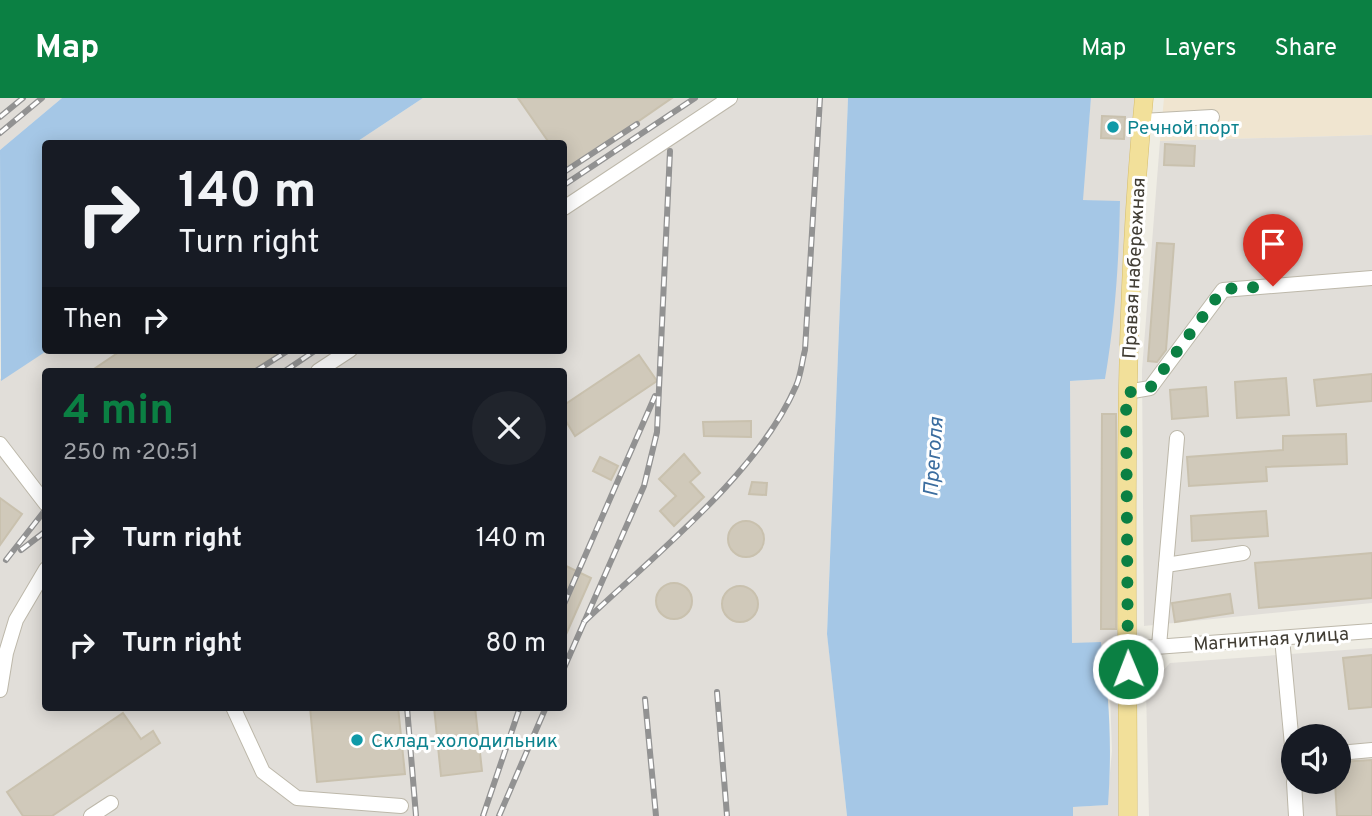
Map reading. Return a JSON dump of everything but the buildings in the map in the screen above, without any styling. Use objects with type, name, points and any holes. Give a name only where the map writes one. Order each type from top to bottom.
[{"type":"main road","name":"Правая набережная","points":[[1128,816],[1126,393],[1143,98]]},
{"type":"street","points":[[567,206],[730,98]]},
{"type":"street","points":[[1142,121],[1212,117]]},
{"type":"street","points":[[1126,393],[1150,388],[1223,289],[1372,278]]},
{"type":"street","points":[[323,368],[344,354]]},
{"type":"street","points":[[1159,646],[1177,438]]},
{"type":"street","points":[[0,444],[42,499]]},
{"type":"street","points":[[1166,565],[1243,553]]},
{"type":"street","points":[[0,690],[6,653],[16,620],[42,576]]},
{"type":"street","name":"Магнитная улица","points":[[1128,649],[1372,631]]},
{"type":"street","points":[[1282,638],[1290,724]]},
{"type":"street","points":[[235,711],[263,772],[297,798],[401,806]]},
{"type":"street","points":[[1351,752],[1372,750]]},
{"type":"street","points":[[1294,794],[1296,816]]},
{"type":"street","points":[[91,816],[111,803]]},
{"type":"shaded area","points":[[0,98],[62,98],[0,150]]},
{"type":"shaded area","points":[[423,98],[848,98],[827,633],[847,816],[0,816],[0,379],[42,354],[567,354],[567,140],[360,140]]},
{"type":"shaded area","points":[[1091,98],[1137,98],[1120,380],[1120,816],[1073,816],[1073,807],[1107,805],[1112,751],[1110,695],[1101,642],[1072,644],[1070,381],[1105,379],[1120,202],[1082,200]]},
{"type":"shaded area","points":[[1164,98],[1372,98],[1372,135],[1160,141]]},
{"type":"shaded area","points":[[1372,135],[1372,603],[1144,626],[1142,370],[1160,141]]},
{"type":"shaded area","points":[[1372,648],[1372,816],[1149,816],[1146,689],[1170,663]]},
{"type":"water","points":[[62,98],[423,98],[360,140],[42,140],[42,354],[1,381],[0,150]]},
{"type":"water","name":"Преголя","points":[[848,98],[1091,98],[1083,200],[1120,201],[1114,313],[1105,379],[1070,381],[1072,643],[1101,642],[1109,724],[1108,805],[1073,807],[1073,816],[847,816],[827,634]]},
{"type":"railway","points":[[0,117],[23,98]]},
{"type":"railway","points":[[0,133],[42,98]]},
{"type":"railway","points":[[567,183],[695,98]]},
{"type":"railway","points":[[584,622],[671,542],[730,482],[757,451],[779,419],[796,386],[805,350],[820,98]]},
{"type":"railway","points":[[567,170],[637,124]]},
{"type":"railway","points":[[567,661],[644,486],[657,432],[670,151]]},
{"type":"railway","points":[[261,368],[283,354]]},
{"type":"railway","points":[[289,368],[310,354]]},
{"type":"railway","points":[[567,597],[655,396]]},
{"type":"railway","points":[[6,560],[42,514]]},
{"type":"railway","points":[[21,550],[42,534]]},
{"type":"railway","points":[[717,692],[727,816]]},
{"type":"railway","points":[[645,699],[656,816]]},
{"type":"railway","points":[[407,711],[416,816]]},
{"type":"railway","points":[[483,816],[519,711]]},
{"type":"railway","points":[[499,816],[544,711]]},
{"type":"place","name":"Речной порт","points":[[1113,127]]},
{"type":"place","name":"Склад-холодильник","points":[[357,740]]},
{"type":"route","points":[[1128,669],[1126,393],[1150,388],[1223,289],[1273,286]]}]
